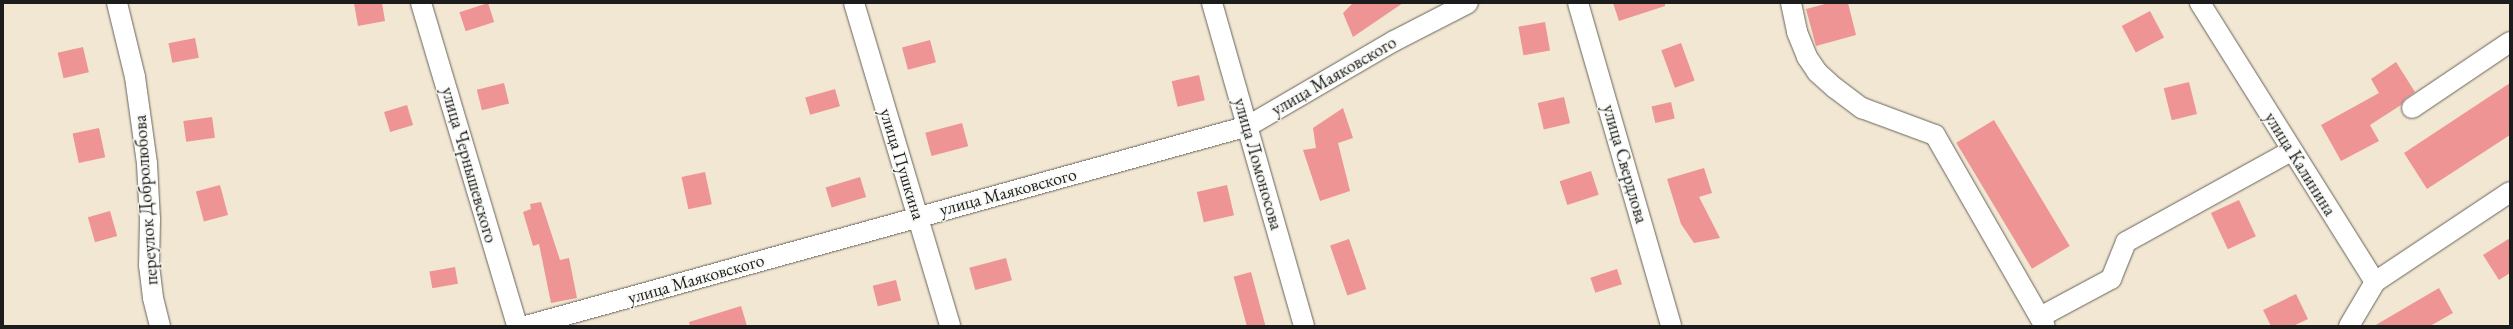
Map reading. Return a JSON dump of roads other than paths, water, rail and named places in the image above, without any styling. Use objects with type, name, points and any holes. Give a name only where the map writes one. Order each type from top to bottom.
[{"type":"street","name":"переулок Добролюбова","points":[[117,3],[135,77],[147,164],[150,219],[149,265],[153,298],[160,326]]},
{"type":"street","name":"улица Чернышевского","points":[[421,3],[517,326]]},
{"type":"street","name":"улица Пушкина","points":[[854,3],[950,326]]},
{"type":"street","name":"улица Ломоносова","points":[[1212,3],[1304,326]]},
{"type":"street","name":"улица Маяковского","points":[[526,326],[1248,126],[1394,41],[1468,3]]},
{"type":"street","name":"улица Свердлова","points":[[1578,3],[1671,326]]},
{"type":"street","points":[[1791,3],[1797,32],[1807,57],[1821,76],[1862,108],[1935,135],[2043,322],[2111,280],[2126,242],[2291,150]]},
{"type":"street","name":"улица Калинина","points":[[2200,3],[2375,282]]},
{"type":"street","points":[[2412,108],[2510,42]]},
{"type":"street","points":[[2349,326],[2375,282],[2510,192]]}]
